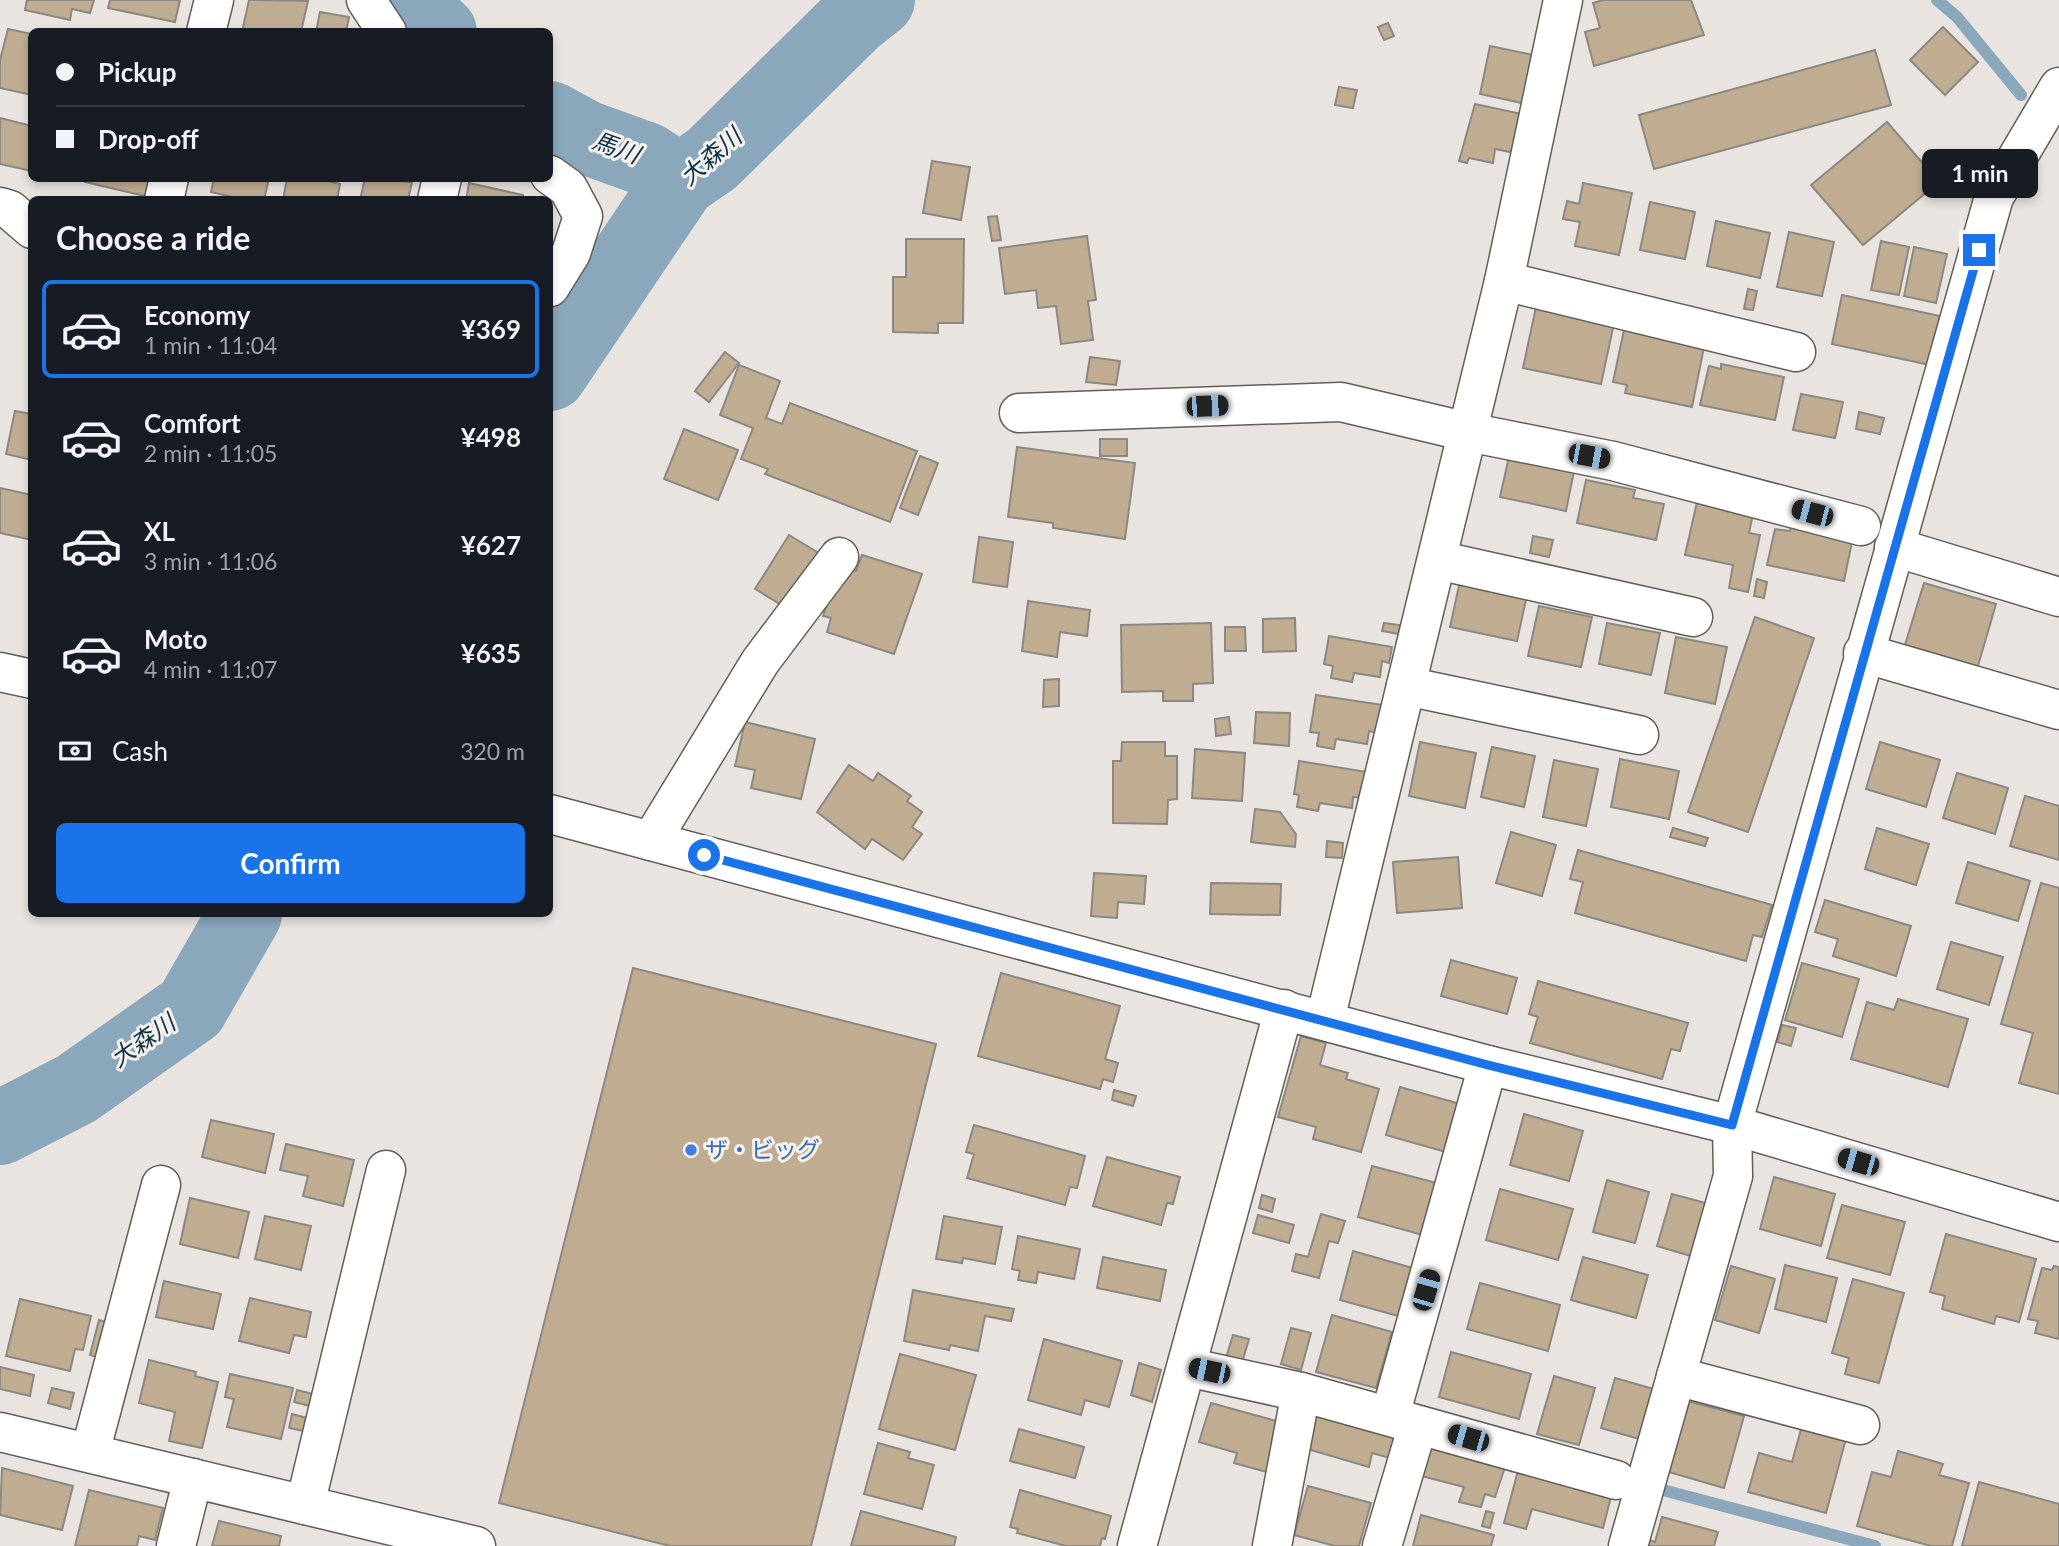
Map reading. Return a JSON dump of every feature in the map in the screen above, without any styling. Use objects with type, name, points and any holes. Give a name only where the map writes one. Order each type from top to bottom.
[{"type":"street","points":[[207,28],[214,0]]},
{"type":"street","points":[[366,0],[384,28]]},
{"type":"street","points":[[1325,1020],[1504,281],[1563,0]]},
{"type":"street","points":[[1628,1546],[1733,1176],[1732,1125],[1863,653],[1994,197],[2059,87]]},
{"type":"street","points":[[553,177],[568,188],[583,216],[571,253],[553,282]]},
{"type":"street","points":[[0,207],[10,209],[28,225]]},
{"type":"street","points":[[1504,281],[1796,352]]},
{"type":"street","points":[[1018,413],[1341,402],[1468,432],[1613,461],[1861,526]]},
{"type":"street","points":[[1894,547],[2059,597]]},
{"type":"street","points":[[651,841],[760,662],[839,557]]},
{"type":"street","points":[[1437,560],[1693,617]]},
{"type":"street","points":[[1863,653],[2059,710]]},
{"type":"street","points":[[0,672],[28,678]]},
{"type":"street","points":[[1406,686],[1639,735]]},
{"type":"street","points":[[553,815],[1488,1065],[1732,1125],[2059,1222]]},
{"type":"street","points":[[1137,1546],[1284,1009]]},
{"type":"street","points":[[1382,1546],[1404,1420],[1488,1065]]},
{"type":"street","points":[[305,1505],[386,1170]]},
{"type":"street","points":[[90,1453],[161,1185]]},
{"type":"street","points":[[1187,1367],[1301,1392],[1616,1480]]},
{"type":"street","points":[[1676,1376],[1860,1425]]},
{"type":"street","points":[[1272,1546],[1301,1392]]},
{"type":"street","points":[[0,1432],[305,1505],[423,1540],[476,1546]]},
{"type":"street","points":[[176,1546],[192,1478]]},
{"type":"building","points":[[27,0],[94,0],[90,13],[72,9],[70,20],[25,10]]},
{"type":"building","points":[[110,0],[180,0],[175,22],[108,8]]},
{"type":"building","points":[[249,0],[308,1],[302,28],[243,28]]},
{"type":"building","points":[[1603,0],[1691,0],[1704,35],[1594,66],[1585,32],[1600,28],[1593,3]]},
{"type":"building","points":[[320,12],[349,17],[347,28],[317,28]]},
{"type":"building","points":[[1388,23],[1394,36],[1384,40],[1378,27]]},
{"type":"building","points":[[1943,27],[1978,62],[1945,95],[1910,60]]},
{"type":"building","points":[[8,29],[28,33],[28,94],[0,88],[0,60]]},
{"type":"building","points":[[1490,46],[1543,57],[1522,103],[1480,94]]},
{"type":"building","points":[[1875,50],[1891,105],[1654,169],[1639,115]]},
{"type":"building","points":[[1339,87],[1357,90],[1353,108],[1335,105]]},
{"type":"building","points":[[1475,104],[1531,116],[1515,153],[1495,149],[1493,163],[1469,158],[1467,163],[1459,161]]},
{"type":"building","points":[[0,118],[28,125],[28,170],[0,164]]},
{"type":"building","points":[[1887,122],[1939,182],[1863,245],[1811,185]]},
{"type":"building","points":[[932,161],[970,167],[961,220],[923,213]]},
{"type":"building","points":[[85,182],[148,182],[145,196]]},
{"type":"building","points":[[213,182],[268,182],[265,196],[228,196],[211,192]]},
{"type":"building","points":[[286,182],[340,184],[338,196],[284,196]]},
{"type":"building","points":[[364,182],[412,182],[409,196],[361,196]]},
{"type":"building","points":[[469,183],[523,195],[523,196],[467,196]]},
{"type":"building","points":[[1583,183],[1632,193],[1619,255],[1575,246],[1580,222],[1563,219],[1567,201],[1579,204]]},
{"type":"building","points":[[1650,202],[1695,212],[1685,259],[1640,250]]},
{"type":"building","points":[[997,216],[1001,240],[992,241],[988,217]]},
{"type":"building","points":[[1716,221],[1770,233],[1760,278],[1707,266]]},
{"type":"building","points":[[1789,232],[1834,242],[1822,296],[1777,287]]},
{"type":"building","points":[[1087,236],[1096,300],[1088,301],[1093,340],[1061,344],[1056,306],[1038,308],[1036,290],[1005,294],[999,248]]},
{"type":"building","points":[[906,239],[964,239],[963,323],[938,323],[938,333],[893,332],[893,277],[906,277]]},
{"type":"building","points":[[1881,241],[1909,247],[1899,295],[1871,290]]},
{"type":"building","points":[[1914,247],[1947,254],[1936,303],[1904,296]]},
{"type":"building","points":[[1748,289],[1757,291],[1753,310],[1744,309]]},
{"type":"building","points":[[1842,295],[1940,316],[1930,365],[1832,344]]},
{"type":"building","points":[[1536,307],[1614,323],[1601,384],[1523,368]]},
{"type":"building","points":[[1624,330],[1704,347],[1692,407],[1625,393],[1627,385],[1613,382]]},
{"type":"building","points":[[725,352],[739,363],[709,402],[695,391]]},
{"type":"building","points":[[1090,357],[1120,361],[1116,385],[1086,382]]},
{"type":"building","points":[[1721,364],[1784,377],[1775,420],[1700,405],[1709,366],[1721,369]]},
{"type":"building","points":[[739,365],[780,381],[766,418],[782,424],[790,403],[917,451],[890,522],[765,474],[768,469],[741,459],[753,428],[720,415]]},
{"type":"building","points":[[1801,394],[1843,402],[1835,438],[1793,430]]},
{"type":"building","points":[[15,411],[28,413],[28,459],[6,454]]},
{"type":"building","points":[[1859,412],[1884,418],[1880,434],[1856,429]]},
{"type":"building","points":[[684,429],[738,450],[718,500],[664,479]]},
{"type":"building","points":[[1100,439],[1127,439],[1127,456],[1100,456]]},
{"type":"building","points":[[1017,447],[1135,463],[1125,539],[1053,528],[1053,523],[1008,517]]},
{"type":"building","points":[[1510,452],[1575,466],[1566,511],[1500,497]]},
{"type":"building","points":[[920,456],[938,463],[918,515],[900,508]]},
{"type":"building","points":[[1586,480],[1635,490],[1633,498],[1664,504],[1656,540],[1577,523]]},
{"type":"building","points":[[0,488],[28,494],[28,539],[0,533]]},
{"type":"building","points":[[1697,502],[1753,514],[1749,533],[1760,535],[1748,592],[1729,588],[1733,565],[1685,555]]},
{"type":"building","points":[[1792,519],[1854,532],[1844,581],[1767,565],[1775,529],[1790,531]]},
{"type":"building","points":[[789,535],[822,555],[788,609],[755,589]]},
{"type":"building","points":[[1533,536],[1553,540],[1549,557],[1530,553]]},
{"type":"building","points":[[979,537],[1013,542],[1007,587],[973,582]]},
{"type":"building","points":[[862,555],[922,574],[894,654],[827,632],[831,618],[823,616],[840,566],[856,571]]},
{"type":"building","points":[[1757,579],[1767,582],[1764,598],[1754,596]]},
{"type":"building","points":[[1460,581],[1527,595],[1517,641],[1450,627]]},
{"type":"building","points":[[1924,583],[1996,604],[1977,669],[1904,648]]},
{"type":"building","points":[[1028,601],[1090,610],[1087,636],[1060,632],[1057,657],[1022,651]]},
{"type":"building","points":[[1539,606],[1592,617],[1581,667],[1528,656]]},
{"type":"building","points":[[1755,617],[1814,638],[1748,832],[1688,812]]},
{"type":"building","points":[[1295,618],[1296,651],[1263,652],[1263,619]]},
{"type":"building","points":[[1211,623],[1213,683],[1193,684],[1193,701],[1163,701],[1163,691],[1122,692],[1121,625]]},
{"type":"building","points":[[1384,623],[1400,625],[1399,634],[1382,631]]},
{"type":"building","points":[[1607,623],[1660,633],[1651,675],[1599,664]]},
{"type":"building","points":[[1225,627],[1245,627],[1246,651],[1225,651]]},
{"type":"building","points":[[1329,636],[1392,647],[1389,663],[1382,661],[1380,677],[1354,673],[1352,682],[1331,678],[1333,666],[1324,664]]},
{"type":"building","points":[[1676,637],[1727,647],[1715,704],[1665,693]]},
{"type":"building","points":[[1059,679],[1059,706],[1043,707],[1044,680]]},
{"type":"building","points":[[1316,695],[1383,705],[1378,733],[1369,731],[1367,744],[1336,739],[1334,749],[1317,746],[1319,733],[1310,732]]},
{"type":"building","points":[[1256,712],[1290,713],[1289,746],[1254,743]]},
{"type":"building","points":[[1229,717],[1231,734],[1216,736],[1215,719]]},
{"type":"building","points":[[745,722],[815,739],[801,799],[751,788],[755,770],[735,766]]},
{"type":"building","points":[[1122,742],[1165,742],[1165,756],[1177,756],[1177,799],[1168,800],[1167,824],[1113,823],[1113,761],[1121,761]]},
{"type":"building","points":[[1420,742],[1476,753],[1465,808],[1409,796]]},
{"type":"building","points":[[1880,742],[1940,760],[1926,807],[1866,789]]},
{"type":"building","points":[[1492,747],[1535,756],[1524,807],[1481,797]]},
{"type":"building","points":[[1195,749],[1245,753],[1242,801],[1192,798]]},
{"type":"building","points":[[1620,759],[1679,771],[1669,819],[1611,807]]},
{"type":"building","points":[[1554,760],[1598,769],[1586,826],[1543,817]]},
{"type":"building","points":[[1299,761],[1367,772],[1363,798],[1353,797],[1352,808],[1320,803],[1318,811],[1297,807],[1299,795],[1294,794]]},
{"type":"building","points":[[849,765],[873,781],[878,773],[911,796],[907,801],[922,812],[912,827],[922,834],[903,860],[872,839],[865,849],[817,812]]},
{"type":"building","points":[[1957,773],[2008,788],[1995,834],[1943,818]]},
{"type":"building","points":[[2025,796],[2059,806],[2059,860],[2010,846]]},
{"type":"building","points":[[1255,809],[1280,812],[1296,834],[1295,847],[1251,842]]},
{"type":"building","points":[[1673,828],[1708,838],[1705,846],[1670,837]]},
{"type":"building","points":[[1877,828],[1929,844],[1916,885],[1865,869]]},
{"type":"building","points":[[1511,832],[1556,845],[1542,896],[1496,883]]},
{"type":"building","points":[[1327,841],[1343,843],[1342,858],[1326,857]]},
{"type":"building","points":[[1578,850],[1772,905],[1762,937],[1753,935],[1746,961],[1575,913],[1583,882],[1570,879]]},
{"type":"building","points":[[1458,857],[1462,908],[1397,913],[1393,862]]},
{"type":"building","points":[[1968,862],[2030,881],[2018,921],[1956,903]]},
{"type":"building","points":[[1094,873],[1146,876],[1144,904],[1118,902],[1117,918],[1091,916]]},
{"type":"building","points":[[1211,883],[1281,884],[1280,915],[1210,914]]},
{"type":"building","points":[[2041,883],[2059,888],[2059,1094],[2019,1083],[2033,1033],[2001,1024]]},
{"type":"building","points":[[1825,900],[1911,926],[1896,976],[1833,956],[1838,939],[1815,932]]},
{"type":"building","points":[[1951,942],[2003,957],[1989,1005],[1937,989]]},
{"type":"building","points":[[1451,960],[1517,978],[1507,1014],[1441,996]]},
{"type":"building","points":[[1802,963],[1859,979],[1842,1037],[1785,1020]]},
{"type":"building","points":[[633,968],[936,1044],[811,1546],[670,1546],[499,1503]]},
{"type":"building","points":[[1001,973],[1120,1006],[1105,1059],[1118,1063],[1113,1082],[1103,1079],[1100,1089],[978,1056]]},
{"type":"building","points":[[1538,981],[1688,1023],[1680,1051],[1671,1049],[1662,1079],[1530,1043],[1538,1017],[1529,1014]]},
{"type":"building","points":[[1898,999],[1968,1019],[1948,1087],[1851,1059],[1867,1002],[1894,1010]]},
{"type":"building","points":[[1782,1025],[1796,1028],[1791,1046],[1777,1042]]},
{"type":"building","points":[[1301,1036],[1326,1043],[1320,1065],[1348,1073],[1346,1079],[1379,1089],[1361,1152],[1313,1139],[1316,1127],[1278,1117]]},
{"type":"building","points":[[1400,1087],[1467,1106],[1453,1154],[1386,1135]]},
{"type":"building","points":[[1114,1090],[1136,1096],[1133,1106],[1112,1100]]},
{"type":"building","points":[[1524,1114],[1583,1131],[1569,1181],[1510,1165]]},
{"type":"building","points":[[211,1120],[274,1134],[265,1173],[202,1157]]},
{"type":"building","points":[[974,1125],[1085,1156],[1077,1188],[1070,1187],[1065,1205],[967,1178],[974,1154],[966,1152]]},
{"type":"building","points":[[286,1144],[354,1160],[343,1206],[303,1196],[308,1176],[280,1170]]},
{"type":"building","points":[[1107,1157],[1180,1177],[1173,1204],[1167,1203],[1161,1225],[1093,1206]]},
{"type":"building","points":[[1372,1166],[1444,1185],[1430,1237],[1358,1217]]},
{"type":"building","points":[[1774,1177],[1835,1194],[1821,1246],[1760,1229]]},
{"type":"building","points":[[1607,1180],[1649,1192],[1635,1243],[1593,1232]]},
{"type":"building","points":[[1500,1189],[1573,1209],[1558,1260],[1486,1240]]},
{"type":"building","points":[[1672,1194],[1709,1204],[1694,1257],[1657,1246]]},
{"type":"building","points":[[1262,1195],[1275,1199],[1272,1212],[1259,1208]]},
{"type":"building","points":[[190,1198],[249,1212],[238,1258],[180,1244]]},
{"type":"building","points":[[1842,1205],[1905,1222],[1890,1275],[1827,1258]]},
{"type":"building","points":[[1321,1214],[1345,1221],[1338,1243],[1329,1241],[1319,1278],[1292,1271],[1296,1254],[1308,1257]]},
{"type":"building","points":[[1258,1215],[1294,1225],[1289,1243],[1253,1233]]},
{"type":"building","points":[[265,1216],[311,1226],[301,1270],[255,1259]]},
{"type":"building","points":[[944,1216],[1002,1227],[995,1264],[963,1258],[962,1263],[936,1259]]},
{"type":"building","points":[[1946,1234],[2036,1259],[2019,1322],[1996,1316],[1994,1324],[1942,1309],[1945,1296],[1930,1292]]},
{"type":"building","points":[[1018,1236],[1080,1249],[1074,1279],[1038,1272],[1036,1283],[1018,1280],[1020,1271],[1012,1269]]},
{"type":"building","points":[[1353,1251],[1416,1269],[1402,1317],[1340,1300]]},
{"type":"building","points":[[1103,1257],[1166,1270],[1160,1301],[1097,1288]]},
{"type":"building","points":[[1583,1257],[1648,1275],[1636,1318],[1571,1300]]},
{"type":"building","points":[[1785,1265],[1837,1278],[1826,1322],[1775,1309]]},
{"type":"building","points":[[1731,1266],[1775,1279],[1759,1333],[1715,1320]]},
{"type":"building","points":[[2054,1266],[2059,1267],[2059,1339],[2035,1333],[2038,1321],[2028,1319],[2042,1268],[2052,1270]]},
{"type":"building","points":[[1853,1279],[1904,1293],[1879,1383],[1845,1374],[1849,1358],[1832,1353]]},
{"type":"building","points":[[164,1281],[221,1294],[213,1329],[156,1317]]},
{"type":"building","points":[[1480,1283],[1560,1305],[1548,1351],[1467,1329]]},
{"type":"building","points":[[913,1290],[1014,1309],[1011,1321],[985,1316],[978,1351],[950,1345],[949,1350],[904,1341]]},
{"type":"building","points":[[250,1298],[311,1312],[306,1337],[294,1335],[289,1353],[239,1341]]},
{"type":"building","points":[[20,1299],[91,1316],[83,1350],[75,1349],[70,1371],[6,1356]]},
{"type":"building","points":[[1332,1315],[1392,1332],[1376,1388],[1316,1372]]},
{"type":"building","points":[[99,1320],[106,1322],[97,1357],[90,1355]]},
{"type":"building","points":[[1291,1328],[1311,1333],[1301,1370],[1281,1364]]},
{"type":"building","points":[[1233,1335],[1249,1339],[1241,1366],[1225,1361]]},
{"type":"building","points":[[1044,1339],[1122,1361],[1109,1407],[1085,1400],[1081,1415],[1028,1400]]},
{"type":"building","points":[[1451,1352],[1531,1374],[1519,1419],[1439,1397]]},
{"type":"building","points":[[900,1354],[976,1375],[955,1450],[879,1429]]},
{"type":"building","points":[[149,1360],[196,1372],[195,1376],[218,1382],[202,1448],[169,1441],[175,1412],[139,1403]]},
{"type":"building","points":[[1139,1363],[1161,1370],[1152,1402],[1131,1395]]},
{"type":"building","points":[[0,1367],[34,1375],[30,1396],[0,1389]]},
{"type":"building","points":[[230,1374],[293,1388],[281,1439],[227,1427],[234,1399],[225,1397]]},
{"type":"building","points":[[1554,1376],[1595,1388],[1579,1445],[1537,1434]]},
{"type":"building","points":[[1615,1378],[1657,1390],[1643,1440],[1601,1428]]},
{"type":"building","points":[[52,1388],[74,1393],[70,1409],[48,1403]]},
{"type":"building","points":[[297,1390],[313,1394],[310,1406],[294,1402]]},
{"type":"building","points":[[1688,1401],[1744,1416],[1724,1488],[1669,1472]]},
{"type":"building","points":[[1211,1403],[1287,1424],[1274,1474],[1234,1463],[1237,1453],[1199,1442]]},
{"type":"building","points":[[1315,1408],[1398,1430],[1390,1458],[1372,1453],[1369,1467],[1304,1448]]},
{"type":"building","points":[[292,1414],[307,1418],[304,1431],[289,1428]]},
{"type":"building","points":[[1803,1422],[1847,1435],[1826,1513],[1748,1492],[1759,1453],[1792,1462]]},
{"type":"building","points":[[1019,1429],[1084,1447],[1075,1478],[1010,1461]]},
{"type":"building","points":[[1420,1437],[1506,1464],[1495,1497],[1485,1494],[1481,1507],[1459,1502],[1464,1487],[1410,1473]]},
{"type":"building","points":[[878,1443],[910,1452],[908,1458],[934,1465],[922,1509],[864,1494]]},
{"type":"building","points":[[1898,1451],[1943,1464],[1939,1475],[1969,1483],[1952,1546],[1931,1546],[1857,1526],[1872,1472],[1891,1477]]},
{"type":"building","points":[[1519,1467],[1612,1493],[1603,1528],[1532,1509],[1526,1529],[1504,1523]]},
{"type":"building","points":[[2,1468],[73,1486],[62,1530],[0,1515]]},
{"type":"building","points":[[1979,1482],[2059,1504],[2059,1546],[1962,1546]]},
{"type":"building","points":[[1308,1486],[1371,1503],[1359,1546],[1335,1546],[1294,1535]]},
{"type":"building","points":[[89,1490],[163,1508],[155,1540],[139,1536],[137,1546],[75,1546]]},
{"type":"building","points":[[1020,1490],[1111,1516],[1105,1539],[1102,1538],[1100,1546],[1066,1546],[1017,1533],[1018,1529],[1010,1527]]},
{"type":"building","points":[[861,1511],[956,1537],[954,1546],[851,1546]]},
{"type":"building","points":[[1486,1511],[1494,1513],[1490,1528],[1482,1526]]},
{"type":"building","points":[[1421,1515],[1494,1535],[1491,1546],[1413,1546]]},
{"type":"building","points":[[1662,1517],[1718,1532],[1714,1546],[1647,1546],[1649,1540],[1655,1542]]},
{"type":"building","points":[[219,1521],[281,1536],[279,1546],[212,1546]]},
{"type":"waterway","name":"馬川","points":[[417,0],[435,28]]},
{"type":"waterway","name":"大森川","points":[[553,370],[680,181],[712,159],[854,19],[878,0]]},
{"type":"waterway","points":[[1937,0],[1957,17],[2021,95]]},
{"type":"waterway","name":"馬川","points":[[553,120],[585,137],[646,159],[680,181]]},
{"type":"waterway","name":"大森川","points":[[0,1128],[76,1089],[191,1008],[243,917]]},
{"type":"waterway","points":[[1659,1489],[1875,1546]]},
{"type":"place","name":"ザ・ビッグ","points":[[691,1150]]},
{"type":"route","points":[[704,855],[1488,1065],[1732,1125],[1863,653],[1979,250]]}]
